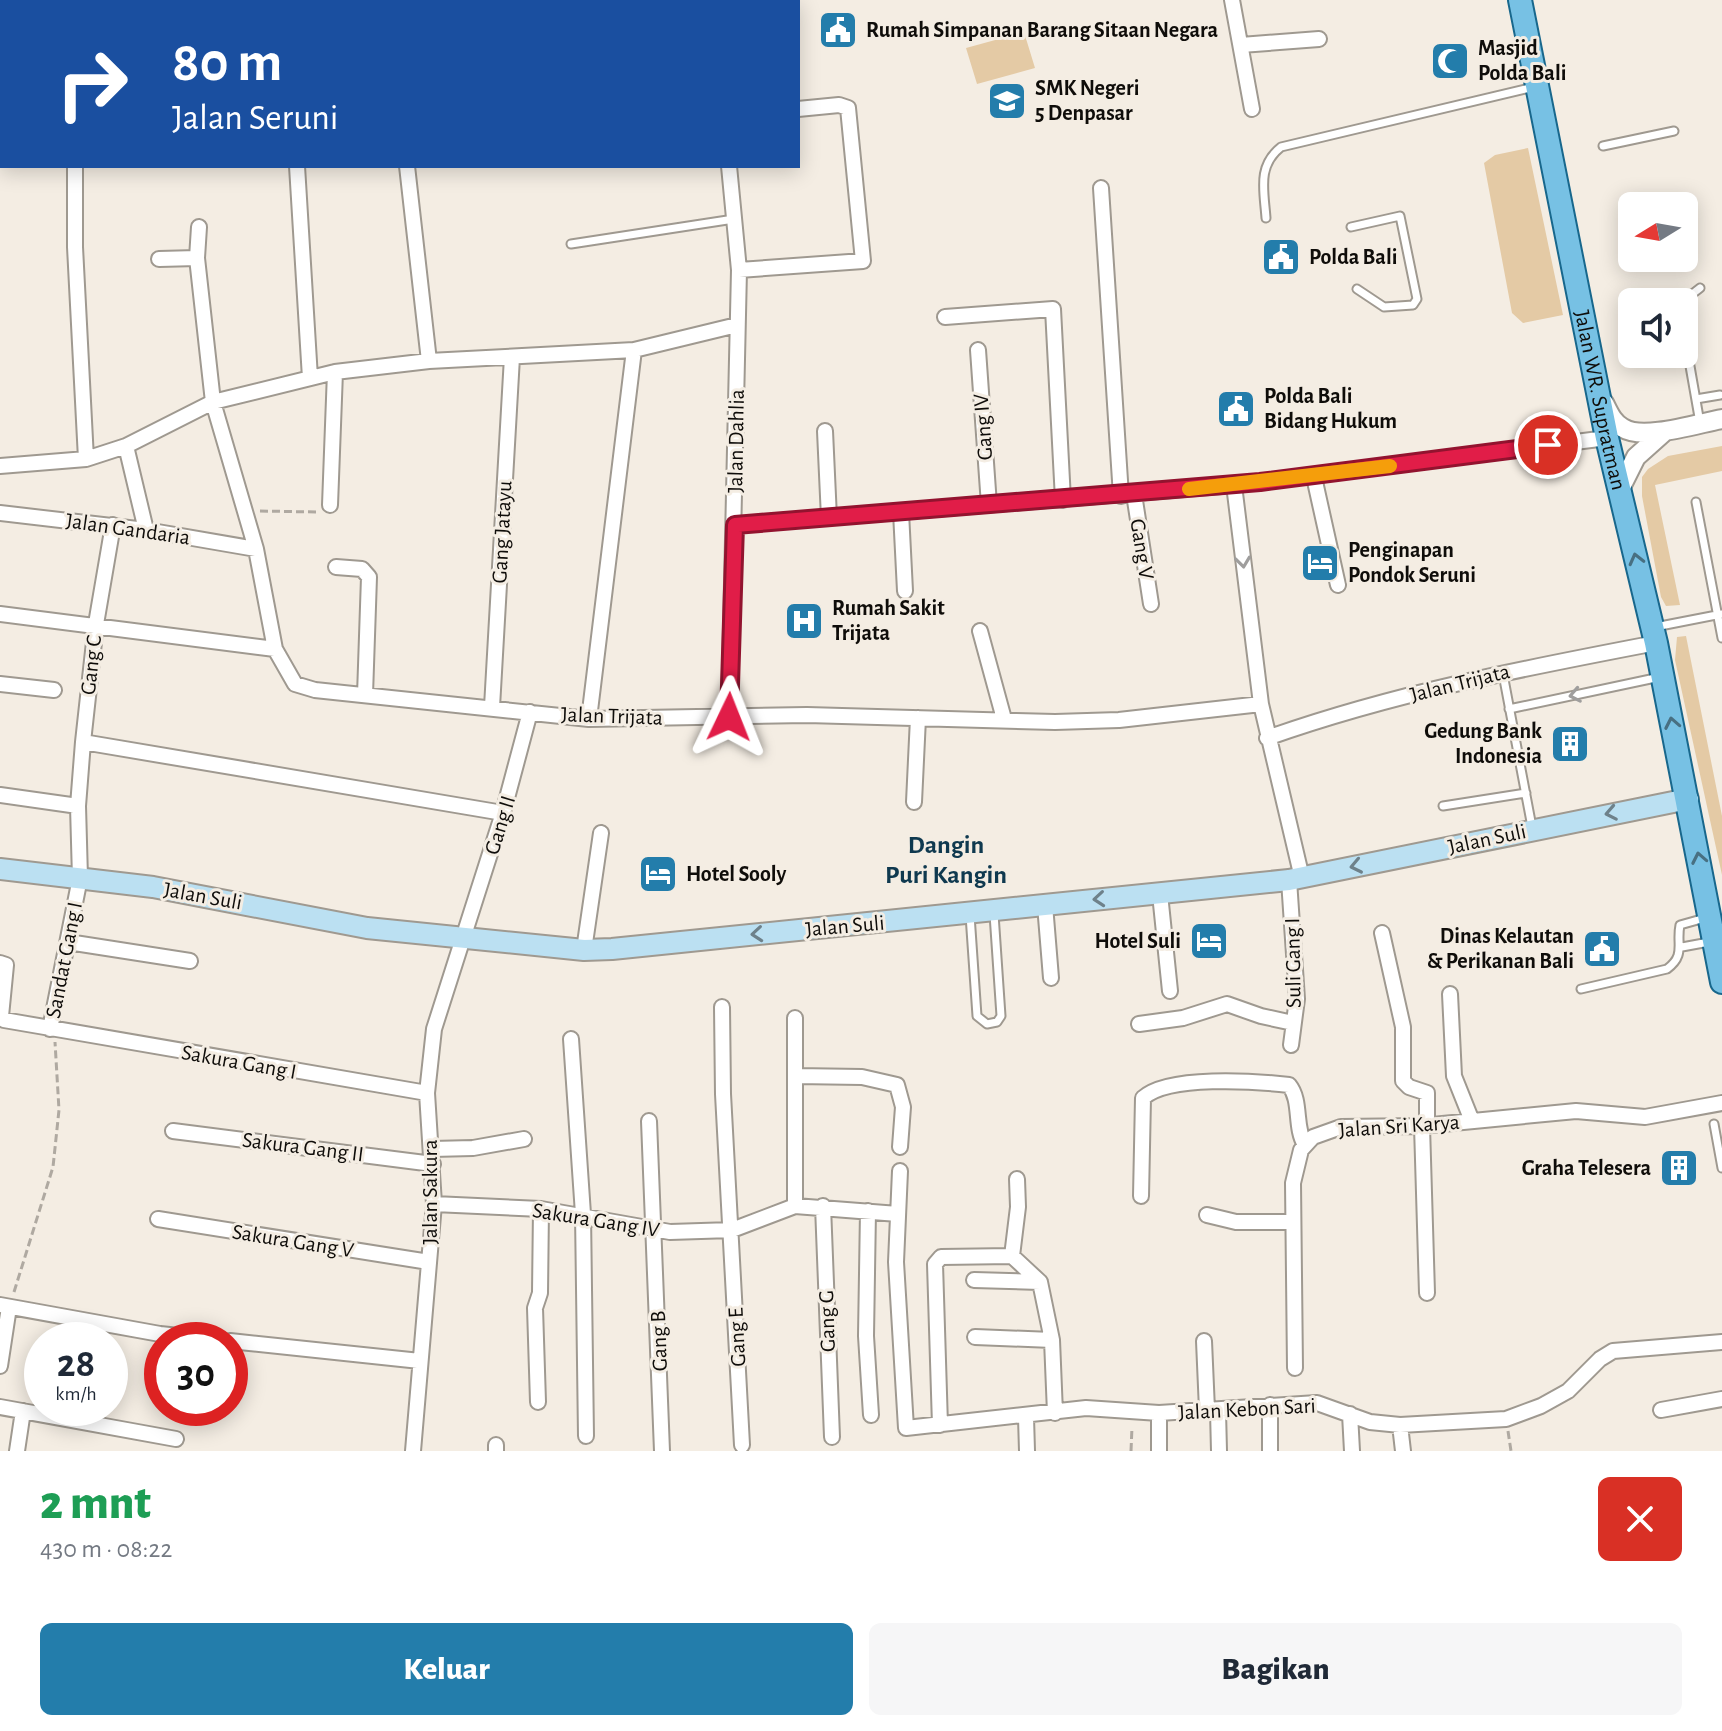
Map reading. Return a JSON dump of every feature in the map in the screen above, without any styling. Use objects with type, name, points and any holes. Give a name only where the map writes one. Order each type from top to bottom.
[{"type":"main road","name":"Jalan WR. Supratman","points":[[1520,0],[1607,438],[1655,635],[1688,799],[1716,917],[1722,982]]},
{"type":"main road","name":"Jalan Suli","points":[[0,869],[223,899],[367,928],[584,950],[970,915],[1296,879],[1688,799]]},
{"type":"street","points":[[1232,0],[1252,109]]},
{"type":"street","points":[[1241,45],[1319,39]]},
{"type":"street","points":[[739,270],[863,261],[848,108],[839,105],[800,109]]},
{"type":"street","points":[[75,168],[75,247],[86,459]]},
{"type":"street","points":[[297,168],[310,378]]},
{"type":"street","points":[[407,168],[429,361]]},
{"type":"street","name":"Jalan Dahlia","points":[[729,168],[739,270],[729,717]]},
{"type":"street","name":"Gang V","points":[[1101,188],[1127,495],[1151,604]]},
{"type":"street","points":[[0,614],[275,649],[256,549],[213,402],[197,258],[199,227]]},
{"type":"street","points":[[159,259],[197,258]]},
{"type":"street","points":[[945,317],[1053,309],[1063,500]]},
{"type":"street","points":[[0,466],[86,459],[126,446],[213,402],[335,372],[429,361],[634,350],[737,325]]},
{"type":"street","points":[[589,719],[634,350]]},
{"type":"street","name":"Gang IV","points":[[978,350],[989,505]]},
{"type":"street","name":"Gang Jatayu","points":[[492,707],[512,357]]},
{"type":"street","points":[[330,505],[335,372]]},
{"type":"street","points":[[1599,394],[1613,419],[1627,431],[1666,430],[1722,419]]},
{"type":"street","points":[[1619,491],[1636,457],[1666,430]]},
{"type":"street","points":[[825,431],[829,518]]},
{"type":"street","points":[[735,525],[1234,485],[1607,438]]},
{"type":"street","points":[[126,446],[146,530]]},
{"type":"street","points":[[1314,477],[1338,585]]},
{"type":"street","points":[[1234,485],[1261,704],[1296,879]]},
{"type":"street","points":[[901,512],[905,591]]},
{"type":"street","name":"Jalan Gandaria","points":[[0,513],[113,525],[256,549]]},
{"type":"street","name":"Gang C","points":[[78,806],[96,624],[113,525]]},
{"type":"street","points":[[336,567],[362,569],[369,577],[365,695]]},
{"type":"street","points":[[980,631],[1004,719]]},
{"type":"street","name":"Jalan Trijata","points":[[1267,738],[1357,709],[1655,635]]},
{"type":"street","name":"Jalan Trijata","points":[[275,649],[295,684],[365,695],[589,719],[1119,720],[1230,704],[1261,704]]},
{"type":"street","points":[[0,684],[54,690]]},
{"type":"street","name":"Gang II","points":[[466,938],[530,712]]},
{"type":"street","points":[[914,802],[918,718]]},
{"type":"street","points":[[83,742],[503,813]]},
{"type":"street","points":[[0,795],[78,806]]},
{"type":"street","name":"Sandat Gang I","points":[[0,963],[6,969],[2,1019],[53,1030],[80,878],[78,806]]},
{"type":"street","points":[[584,950],[601,833]]},
{"type":"street","name":"Suli Gang I","points":[[1291,1045],[1297,999],[1296,879]]},
{"type":"street","points":[[1160,894],[1170,991]]},
{"type":"street","points":[[1045,905],[1051,978]]},
{"type":"street","points":[[1382,933],[1403,1027],[1403,1081],[1409,1087],[1427,1093],[1427,1293]]},
{"type":"street","name":"Jalan Sakura","points":[[413,1451],[434,1204],[427,1093],[434,1029],[466,938]]},
{"type":"street","points":[[68,942],[190,961]]},
{"type":"street","points":[[1450,994],[1454,1076],[1472,1121]]},
{"type":"street","points":[[1139,1024],[1183,1018],[1227,1004],[1293,1023]]},
{"type":"street","name":"Gang E","points":[[722,1007],[723,1094],[742,1445]]},
{"type":"street","points":[[795,1018],[795,1206]]},
{"type":"street","name":"Sakura Gang I","points":[[53,1030],[427,1093]]},
{"type":"street","points":[[571,1039],[583,1214],[586,1436]]},
{"type":"street","points":[[796,1076],[862,1077],[897,1085],[903,1107],[900,1147]]},
{"type":"street","points":[[1141,1196],[1141,1115],[1143,1098],[1152,1090],[1176,1083],[1289,1085],[1294,1092],[1298,1133],[1305,1145],[1295,1164],[1291,1222],[1295,1368]]},
{"type":"street","name":"Jalan Sri Karya","points":[[1305,1145],[1313,1137],[1341,1127],[1425,1126],[1576,1111],[1645,1117],[1722,1103]]},
{"type":"street","name":"Gang B","points":[[649,1121],[656,1231],[662,1451]]},
{"type":"street","name":"Sakura Gang II","points":[[173,1131],[432,1156],[524,1139]]},
{"type":"street","points":[[898,1214],[900,1171]]},
{"type":"street","points":[[1012,1256],[1018,1207],[1017,1179]]},
{"type":"street","name":"Sakura Gang IV","points":[[434,1204],[583,1214],[656,1231],[732,1230],[795,1206],[898,1214]]},
{"type":"street","name":"Gang G","points":[[823,1206],[832,1437]]},
{"type":"street","points":[[538,1402],[535,1308],[540,1293],[541,1209]]},
{"type":"street","points":[[868,1211],[866,1336],[871,1415]]},
{"type":"street","name":"Jalan Kebon Sari","points":[[898,1214],[897,1277],[904,1427],[1026,1417],[1086,1408],[1159,1413],[1317,1403],[1400,1425],[1506,1419],[1541,1406],[1568,1391],[1600,1359],[1613,1351],[1722,1342]]},
{"type":"street","points":[[1207,1215],[1236,1222],[1291,1222]]},
{"type":"street","name":"Sakura Gang V","points":[[158,1219],[429,1262]]},
{"type":"street","points":[[940,1425],[936,1261],[941,1257],[1012,1256],[1040,1282],[1052,1340],[1055,1413]]},
{"type":"street","points":[[974,1280],[1040,1282]]},
{"type":"street","points":[[0,1366],[4,1306],[144,1331]]},
{"type":"street","points":[[975,1337],[1052,1340]]},
{"type":"street","points":[[1204,1341],[1219,1451]]},
{"type":"street","points":[[248,1343],[420,1361]]},
{"type":"street","points":[[1661,1410],[1722,1399]]},
{"type":"street","points":[[1270,1405],[1270,1451]]},
{"type":"street","points":[[0,1407],[176,1439]]},
{"type":"street","points":[[17,1451],[23,1411]]},
{"type":"street","points":[[1159,1413],[1159,1451]]},
{"type":"street","points":[[1350,1414],[1352,1451]]},
{"type":"street","points":[[1026,1417],[1027,1451]]},
{"type":"street","points":[[1400,1425],[1403,1451]]},
{"type":"lane","points":[[1266,218],[1264,168],[1267,158],[1281,147],[1536,87]]},
{"type":"lane","points":[[1603,146],[1674,131]]},
{"type":"lane","points":[[1351,227],[1400,216],[1417,299],[1413,305],[1384,307],[1357,289]]},
{"type":"lane","points":[[571,244],[734,219]]},
{"type":"lane","points":[[1690,368],[1700,423]]},
{"type":"lane","points":[[1696,399],[1720,395]]},
{"type":"lane","points":[[1696,502],[1720,614],[1722,638]]},
{"type":"lane","points":[[1655,635],[1720,614]]},
{"type":"lane","points":[[1503,672],[1532,829]]},
{"type":"lane","points":[[1509,709],[1663,677]]},
{"type":"lane","points":[[1443,806],[1526,793]]},
{"type":"lane","points":[[970,915],[977,1016],[981,1023],[992,1023],[1001,1016],[994,911]]},
{"type":"lane","points":[[1581,989],[1667,969],[1678,961],[1682,947],[1680,925],[1716,917]]},
{"type":"lane","points":[[1682,947],[1719,942]]},
{"type":"lane","points":[[1714,1124],[1722,1168]]},
{"type":"path","points":[[244,511],[316,512],[330,505]]},
{"type":"path","points":[[4,1306],[53,1167],[59,1110],[53,1030]]},
{"type":"path","points":[[1131,1451],[1132,1411]]},
{"type":"shaded area","points":[[1024,32],[1035,68],[977,84],[966,48]]},
{"type":"shaded area","points":[[1528,148],[1563,315],[1523,323],[1512,313],[1484,163],[1495,155]]},
{"type":"shaded area","points":[[1722,446],[1722,471],[1655,485],[1680,605],[1666,606],[1661,597],[1642,496],[1642,477],[1648,469],[1668,456]]},
{"type":"shaded area","points":[[1686,636],[1722,816],[1722,875],[1675,660],[1677,637]]},
{"type":"slow traffic","points":[[1189,489],[1390,466]]},
{"type":"place","name":"Rumah Simpanan Barang Sitaan Negara","points":[[838,30]]},
{"type":"place","name":"Masjid Polda Bali","points":[[1450,61]]},
{"type":"place","name":"SMK Negeri 5 Denpasar","points":[[1007,101]]},
{"type":"place","name":"Polda Bali","points":[[1281,257]]},
{"type":"place","name":"Polda Bali Bidang Hukum","points":[[1236,409]]},
{"type":"place","name":"Penginapan Pondok Seruni","points":[[1320,563]]},
{"type":"place","name":"Rumah Sakit Trijata","points":[[804,621]]},
{"type":"place","name":"Gedung Bank Indonesia","points":[[1570,744]]},
{"type":"place","name":"Hotel Sooly","points":[[658,874]]},
{"type":"place","name":"Hotel Suli","points":[[1209,941]]},
{"type":"place","name":"Dinas Kelautan & Perikanan Bali","points":[[1602,949]]},
{"type":"place","name":"Graha Telesera","points":[[1679,1168]]},
{"type":"district","name":"Dangin Puri Kangin","points":[[946,860]]},
{"type":"route","points":[[729,717],[735,525],[1121,496],[1314,477],[1548,445]]}]
